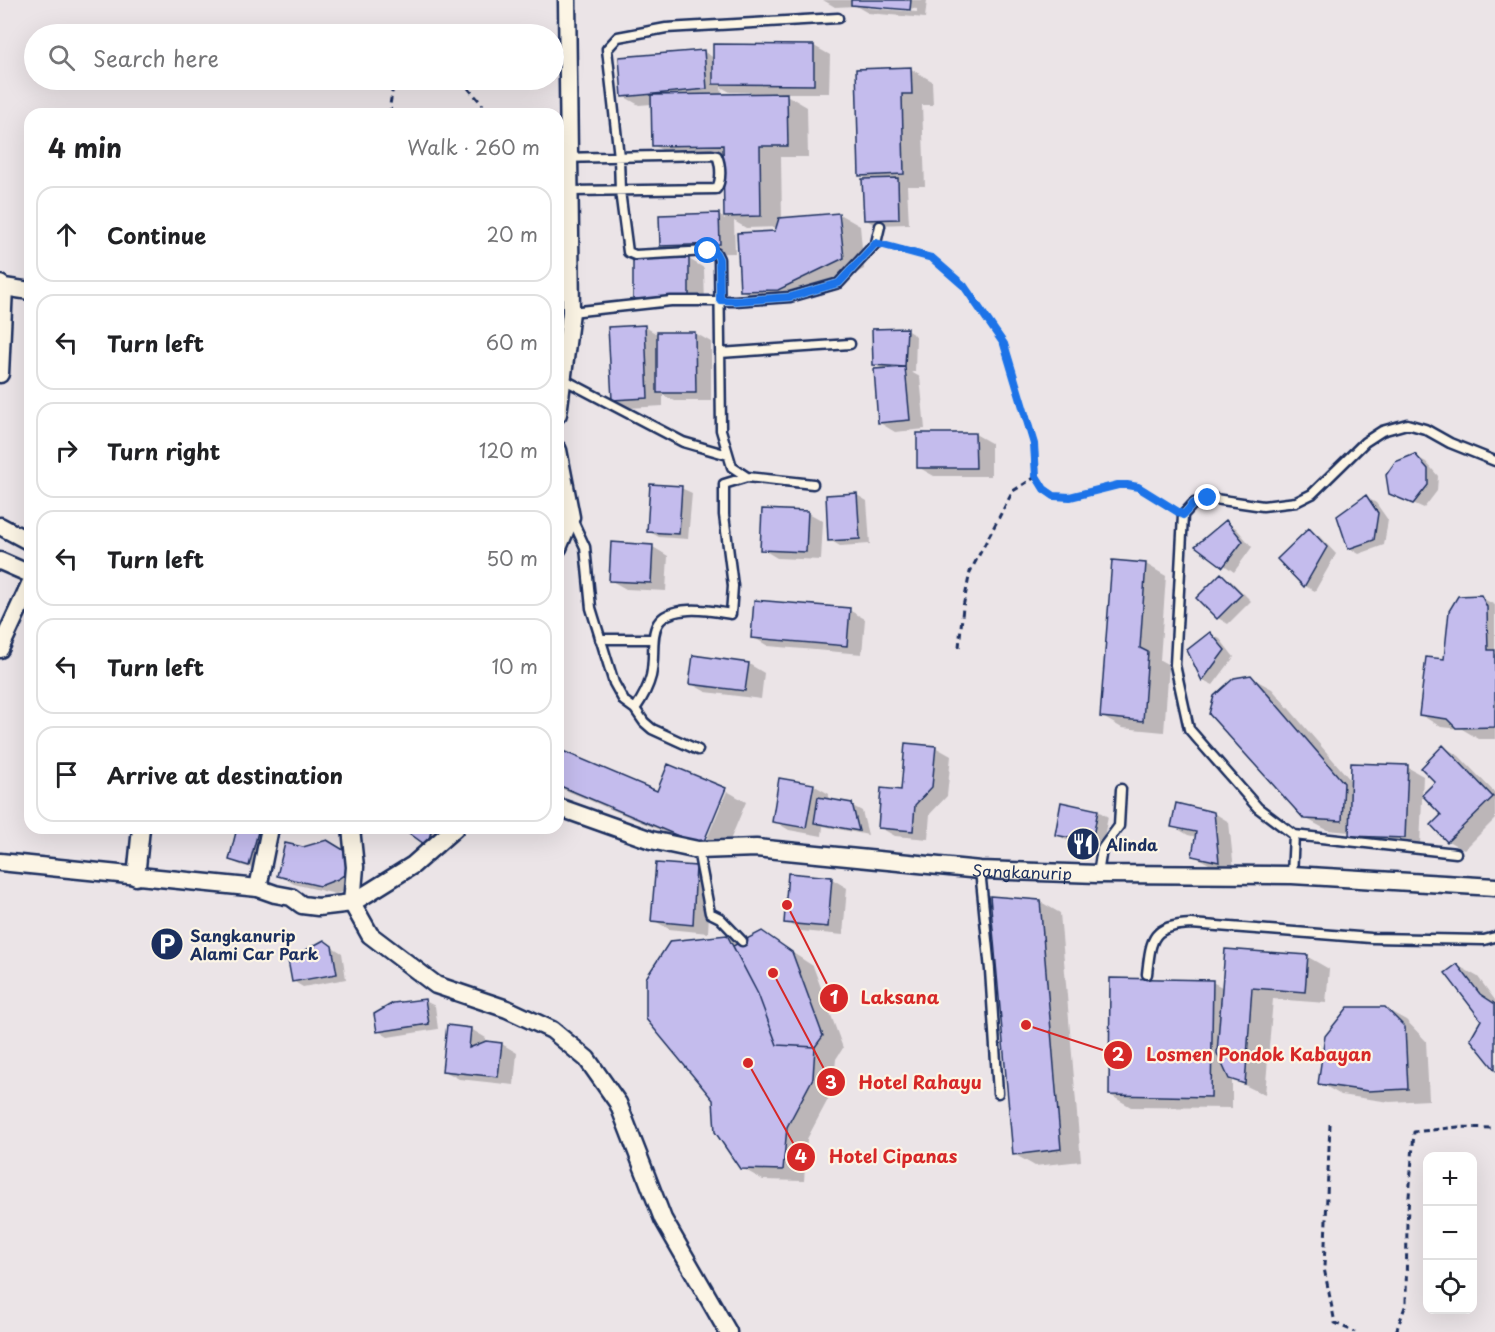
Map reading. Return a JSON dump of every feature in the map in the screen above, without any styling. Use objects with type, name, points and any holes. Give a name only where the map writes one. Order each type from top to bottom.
[{"type":"street","points":[[564,371],[571,312],[571,191],[564,157],[567,0]]},
{"type":"street","points":[[0,374],[2,286],[24,290]]},
{"type":"street","points":[[564,481],[571,517],[564,534]]},
{"type":"street","points":[[0,526],[24,539]]},
{"type":"street","points":[[0,561],[24,571]]},
{"type":"street","points":[[0,649],[24,597]]},
{"type":"street","name":"Sangkanurip","points":[[564,809],[651,840],[698,850],[756,848],[980,870],[1098,874],[1292,875],[1495,887]]},
{"type":"street","points":[[136,877],[140,834]]},
{"type":"street","points":[[258,888],[269,834]]},
{"type":"street","points":[[352,834],[355,867],[352,903],[370,935],[436,985],[507,1009],[552,1030],[587,1059],[618,1103],[663,1219],[728,1332]]},
{"type":"street","points":[[0,862],[258,888],[291,897],[302,905],[318,907],[352,903],[413,865],[448,834]]},
{"type":"lane","points":[[747,477],[732,467],[721,430],[719,259],[716,253],[708,251],[635,255],[628,252],[607,49],[618,37],[666,28],[838,18]]},
{"type":"lane","points":[[564,157],[711,155],[719,159],[719,186],[716,189],[571,191]]},
{"type":"lane","points":[[571,312],[635,303],[735,301],[790,297],[839,283],[876,243],[880,226]]},
{"type":"lane","points":[[720,352],[850,344]]},
{"type":"lane","points":[[564,380],[683,442],[728,455]]},
{"type":"lane","points":[[1456,853],[1293,835],[1258,808],[1189,729],[1174,665],[1183,515],[1194,503],[1208,498],[1263,506],[1296,502],[1312,494],[1365,442],[1382,431],[1407,424],[1425,429],[1450,443],[1495,461]]},
{"type":"lane","points":[[635,709],[645,695],[651,676],[654,628],[666,615],[689,610],[731,614],[733,586],[724,523],[724,484],[747,477],[813,484]]},
{"type":"lane","points":[[571,517],[585,547],[591,608],[614,683],[624,701],[635,709],[652,729],[698,750]]},
{"type":"lane","points":[[600,639],[652,639]]},
{"type":"lane","points":[[1098,874],[1102,849],[1119,826],[1121,789]]},
{"type":"lane","points":[[1292,875],[1293,835]]},
{"type":"lane","points":[[698,850],[710,913],[720,918],[742,940]]},
{"type":"lane","points":[[980,870],[990,970],[998,1093]]},
{"type":"lane","points":[[1147,974],[1150,943],[1161,931],[1174,925],[1191,924],[1371,938],[1484,940],[1495,937]]},
{"type":"path","points":[[390,108],[392,90]]},
{"type":"path","points":[[470,90],[485,108]]},
{"type":"path","points":[[876,243],[932,258],[964,286],[998,335],[1004,344],[1034,444],[1036,476],[1044,489],[1054,496],[1070,497],[1118,485],[1138,487],[1183,515]]},
{"type":"path","points":[[959,647],[963,607],[970,572],[1013,490],[1036,476]]},
{"type":"path","points":[[1330,1124],[1324,1268],[1335,1323],[1355,1332]]},
{"type":"path","points":[[1396,1332],[1406,1304],[1407,1223],[1414,1132],[1458,1127],[1495,1128]]},
{"type":"building","points":[[851,0],[911,0],[910,10],[851,5]]},
{"type":"building","points":[[713,44],[814,45],[814,85],[713,84]]},
{"type":"building","points":[[704,50],[707,89],[622,97],[619,57]]},
{"type":"building","points":[[911,67],[912,94],[902,94],[904,174],[859,176],[856,69]]},
{"type":"building","points":[[787,93],[788,146],[760,146],[761,216],[724,217],[723,145],[652,146],[651,95]]},
{"type":"building","points":[[898,178],[899,219],[864,220],[862,179]]},
{"type":"building","points":[[719,213],[720,244],[660,246],[659,215]]},
{"type":"building","points":[[839,213],[844,258],[778,290],[740,291],[737,233],[775,231],[779,218]]},
{"type":"building","points":[[633,258],[689,258],[689,299],[633,299]]},
{"type":"building","points":[[645,325],[648,398],[612,400],[608,327]]},
{"type":"building","points":[[907,328],[905,367],[873,365],[872,329]]},
{"type":"building","points":[[657,332],[695,332],[696,393],[657,393]]},
{"type":"building","points":[[905,367],[910,420],[878,423],[874,369]]},
{"type":"building","points":[[917,433],[975,433],[976,468],[917,468]]},
{"type":"building","points":[[1415,454],[1428,469],[1428,485],[1413,504],[1389,494],[1386,475],[1395,462]]},
{"type":"building","points":[[650,484],[682,486],[679,534],[647,532]]},
{"type":"building","points":[[857,493],[860,539],[828,541],[826,495]]},
{"type":"building","points":[[1366,495],[1378,513],[1374,540],[1348,549],[1337,516]]},
{"type":"building","points":[[762,509],[808,511],[806,552],[760,550]]},
{"type":"building","points":[[1226,520],[1243,541],[1223,567],[1195,546]]},
{"type":"building","points":[[1309,528],[1327,547],[1304,587],[1277,559]]},
{"type":"building","points":[[611,542],[653,545],[651,583],[609,581]]},
{"type":"building","points":[[1112,560],[1146,563],[1140,648],[1148,652],[1143,721],[1100,717]]},
{"type":"building","points":[[1221,573],[1242,594],[1217,619],[1196,598]]},
{"type":"building","points":[[1481,595],[1487,607],[1488,650],[1495,650],[1495,727],[1456,728],[1447,719],[1419,715],[1426,657],[1444,659],[1449,611],[1458,596]]},
{"type":"building","points":[[754,600],[850,608],[847,646],[751,638]]},
{"type":"building","points":[[1210,632],[1225,650],[1202,681],[1187,650]]},
{"type":"building","points":[[693,655],[749,663],[745,691],[689,684]]},
{"type":"building","points":[[1251,675],[1344,783],[1342,821],[1304,819],[1209,714],[1214,696],[1234,678]]},
{"type":"building","points":[[905,743],[936,746],[932,787],[915,805],[913,831],[878,828],[881,788],[901,790]]},
{"type":"building","points":[[1443,745],[1493,797],[1447,842],[1431,825],[1441,815],[1422,795],[1435,782],[1421,768]]},
{"type":"building","points":[[564,752],[657,791],[668,764],[726,788],[702,846],[564,788]]},
{"type":"building","points":[[1351,763],[1408,765],[1405,838],[1349,836]]},
{"type":"building","points":[[779,778],[814,784],[806,828],[772,822]]},
{"type":"building","points":[[818,797],[852,803],[859,831],[814,823]]},
{"type":"building","points":[[1061,802],[1098,810],[1092,842],[1055,835]]},
{"type":"building","points":[[1176,803],[1214,812],[1219,862],[1192,856],[1196,832],[1171,827]]},
{"type":"building","points":[[236,834],[257,834],[249,866],[229,860]]},
{"type":"building","points":[[410,834],[430,834],[427,846]]},
{"type":"building","points":[[327,840],[350,854],[348,872],[320,886],[277,876],[285,843],[303,847]]},
{"type":"building","points":[[656,863],[696,866],[693,925],[651,921]]},
{"type":"building","points":[[788,873],[832,877],[828,927],[784,923]]},
{"type":"building","points":[[990,896],[1040,900],[1061,1149],[1013,1155]]},
{"type":"building","points":[[762,931],[792,952],[823,1036],[815,1047],[777,1045],[758,994],[733,946]]},
{"type":"building","points":[[727,935],[758,994],[777,1045],[815,1047],[813,1078],[787,1127],[783,1170],[740,1169],[715,1132],[713,1100],[646,1019],[646,978],[670,941]]},
{"type":"building","points":[[324,940],[332,946],[337,974],[292,982],[288,960]]},
{"type":"building","points":[[1225,949],[1308,955],[1305,992],[1252,988],[1245,1084],[1229,1079],[1217,1053]]},
{"type":"building","points":[[1457,964],[1480,994],[1495,1004],[1495,1070],[1470,1039],[1481,1020],[1445,973]]},
{"type":"building","points":[[1110,978],[1213,980],[1211,1097],[1109,1095]]},
{"type":"building","points":[[425,999],[429,1024],[377,1032],[374,1014],[393,1003]]},
{"type":"building","points":[[1348,1007],[1385,1007],[1405,1027],[1408,1089],[1368,1091],[1318,1084],[1325,1036]]},
{"type":"building","points":[[447,1025],[471,1028],[469,1048],[486,1041],[502,1043],[498,1077],[442,1071]]},
{"type":"place","name":"Alinda","points":[[1083,844]]},
{"type":"place","name":"Laksana","points":[[787,905]]},
{"type":"place","name":"Sangkanurip Alami Car Park","points":[[167,944]]},
{"type":"place","name":"Hotel Rahayu","points":[[773,973]]},
{"type":"place","name":"Losmen Pondok Kabayan","points":[[1026,1025]]},
{"type":"place","name":"Hotel Cipanas","points":[[748,1063]]},
{"type":"route","points":[[708,251],[716,253],[719,259],[720,300],[735,301],[790,297],[839,283],[876,243],[932,258],[964,286],[1004,344],[1034,444],[1036,476],[1044,489],[1054,496],[1070,497],[1118,485],[1138,487],[1183,515],[1194,503],[1208,498]]}]
